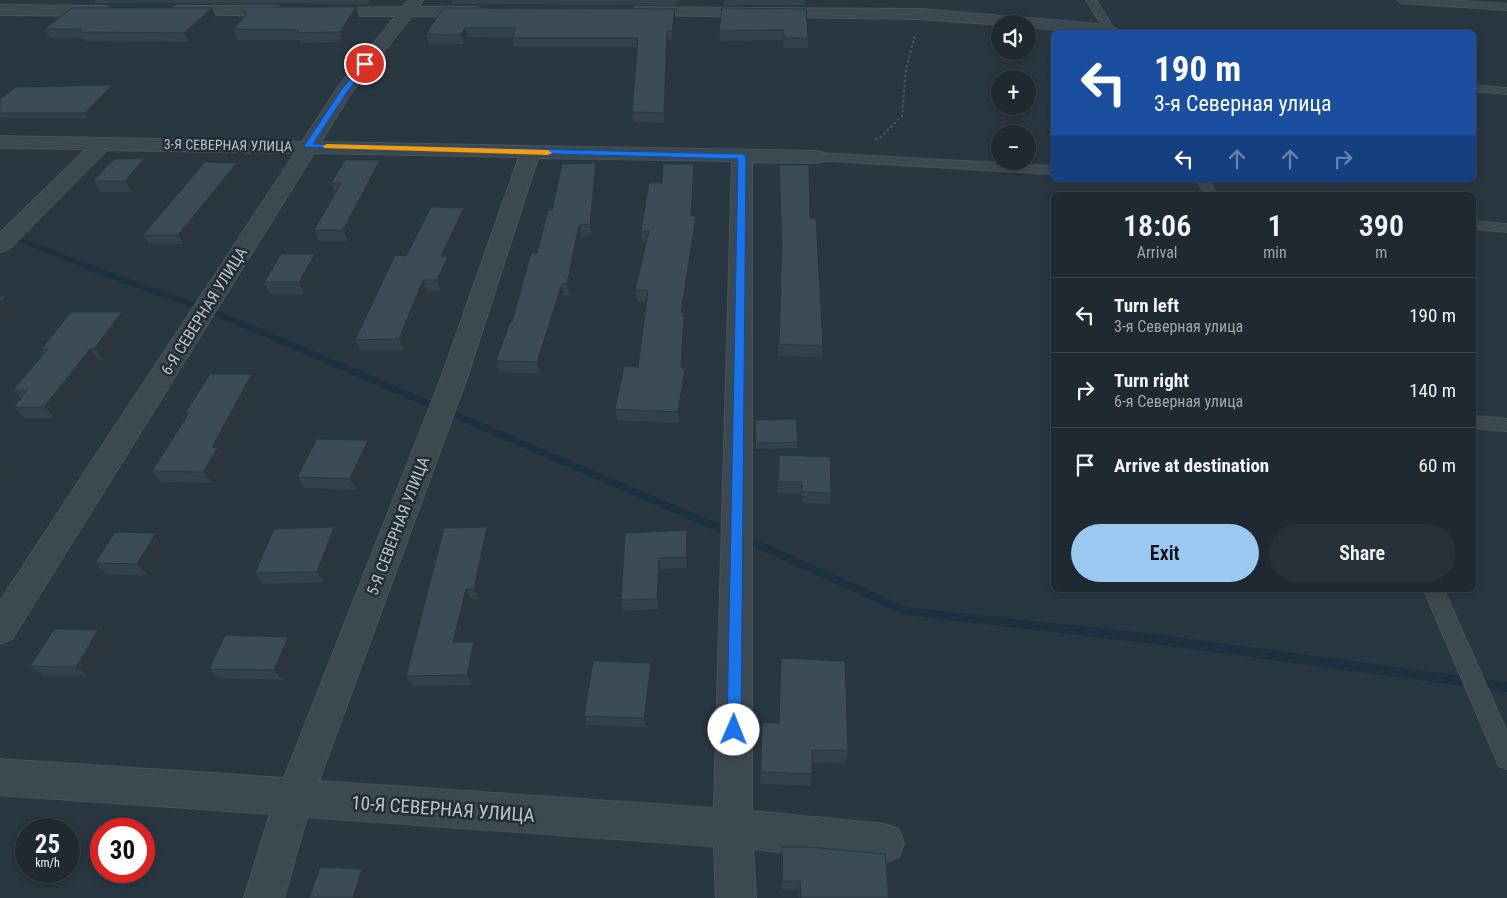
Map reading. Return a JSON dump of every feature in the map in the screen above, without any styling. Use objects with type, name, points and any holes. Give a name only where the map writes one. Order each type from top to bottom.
[{"type":"street","points":[[308,11],[412,6],[496,12]]},
{"type":"street","name":"6-Я СЕВЕРНАЯ УЛИЦА","points":[[0,629],[185,343],[344,91],[412,6]]},
{"type":"street","points":[[0,10],[119,11]]},
{"type":"street","points":[[159,11],[288,11]]},
{"type":"street","points":[[624,12],[860,12],[920,14],[1100,30]]},
{"type":"street","name":"3-Я СЕВЕРНАЯ УЛИЦА","points":[[0,142],[817,156]]},
{"type":"street","points":[[0,245],[103,143]]},
{"type":"street","name":"5-Я СЕВЕРНАЯ УЛИЦА","points":[[264,898],[294,799],[454,378],[530,152]]},
{"type":"street","points":[[736,898],[733,828],[742,156]]},
{"type":"street","name":"10-Я СЕВЕРНАЯ УЛИЦА","points":[[0,777],[294,799],[733,828],[885,843]]},
{"type":"lane","points":[[1090,0],[1110,30]]},
{"type":"lane","points":[[1402,0],[1507,7]]},
{"type":"lane","points":[[1476,88],[1507,91]]},
{"type":"lane","points":[[817,156],[1051,170]]},
{"type":"lane","points":[[1476,225],[1507,228]]},
{"type":"lane","points":[[1476,422],[1507,425]]},
{"type":"lane","points":[[1435,592],[1507,758]]},
{"type":"path","points":[[871,141],[880,138],[902,116],[906,69],[920,14]]},
{"type":"building","points":[[240,7],[356,7],[340,32],[297,33],[299,30],[233,29],[247,14]]},
{"type":"building","points":[[72,8],[212,8],[184,33],[79,32],[82,29],[44,29]]},
{"type":"building","points":[[443,8],[675,9],[672,31],[667,31],[664,113],[632,112],[638,38],[512,38],[516,28],[465,28],[461,35],[426,34]]},
{"type":"building","points":[[722,8],[806,9],[808,38],[784,38],[783,30],[719,31]]},
{"type":"building","points":[[112,85],[85,113],[0,113],[0,99],[16,87]]},
{"type":"building","points":[[145,158],[125,181],[93,181],[114,159]]},
{"type":"building","points":[[345,160],[380,160],[343,230],[314,230],[341,183],[331,183]]},
{"type":"building","points":[[205,162],[237,163],[178,235],[143,235]]},
{"type":"building","points":[[596,163],[590,224],[579,225],[567,284],[562,284],[537,362],[496,361],[510,322],[512,322],[531,253],[537,253],[548,210],[552,210],[562,164]]},
{"type":"building","points":[[663,164],[694,164],[691,216],[696,216],[681,313],[684,313],[681,368],[685,369],[678,412],[615,409],[624,366],[638,367],[648,291],[635,290],[649,231],[641,231],[649,182],[662,183]]},
{"type":"building","points":[[779,165],[809,165],[810,218],[816,218],[823,346],[779,344],[782,243]]},
{"type":"building","points":[[431,207],[464,208],[441,256],[448,257],[437,280],[423,280],[399,339],[355,340],[395,255],[406,256]]},
{"type":"building","points":[[281,254],[315,254],[299,282],[264,282]]},
{"type":"building","points":[[0,296],[6,296],[0,302]]},
{"type":"building","points":[[71,312],[122,312],[94,349],[90,349],[44,407],[14,407],[27,390],[13,390],[48,349],[41,349]]},
{"type":"building","points":[[210,374],[252,374],[212,447],[218,448],[203,472],[152,471],[189,413],[185,413]]},
{"type":"building","points":[[796,419],[798,442],[756,443],[755,420]]},
{"type":"building","points":[[317,439],[368,440],[350,479],[297,477]]},
{"type":"building","points":[[779,455],[830,457],[831,493],[802,492],[802,482],[779,482]]},
{"type":"building","points":[[334,527],[317,572],[255,573],[274,529]]},
{"type":"building","points":[[487,527],[474,589],[466,589],[453,642],[474,642],[467,675],[406,676],[444,528]]},
{"type":"building","points":[[687,530],[686,557],[659,558],[657,599],[621,600],[625,533]]},
{"type":"building","points":[[115,532],[156,533],[137,564],[95,563]]},
{"type":"building","points":[[54,629],[98,630],[76,667],[30,666]]},
{"type":"building","points":[[225,635],[288,637],[274,670],[209,669]]},
{"type":"building","points":[[781,658],[845,661],[848,751],[812,750],[812,774],[761,772],[762,723],[779,723]]},
{"type":"building","points":[[593,661],[651,663],[644,718],[584,716]]},
{"type":"building","points":[[782,847],[808,847],[885,854],[889,898],[801,898],[800,881],[783,881]]},
{"type":"building","points":[[320,867],[362,869],[353,898],[309,898]]},
{"type":"waterway","points":[[0,232],[96,270],[221,315],[768,549],[905,611],[1155,639],[1507,687]]},
{"type":"slow traffic","points":[[327,146],[548,153]]},
{"type":"route","points":[[365,64],[344,91],[308,146],[742,156],[734,730]]}]
